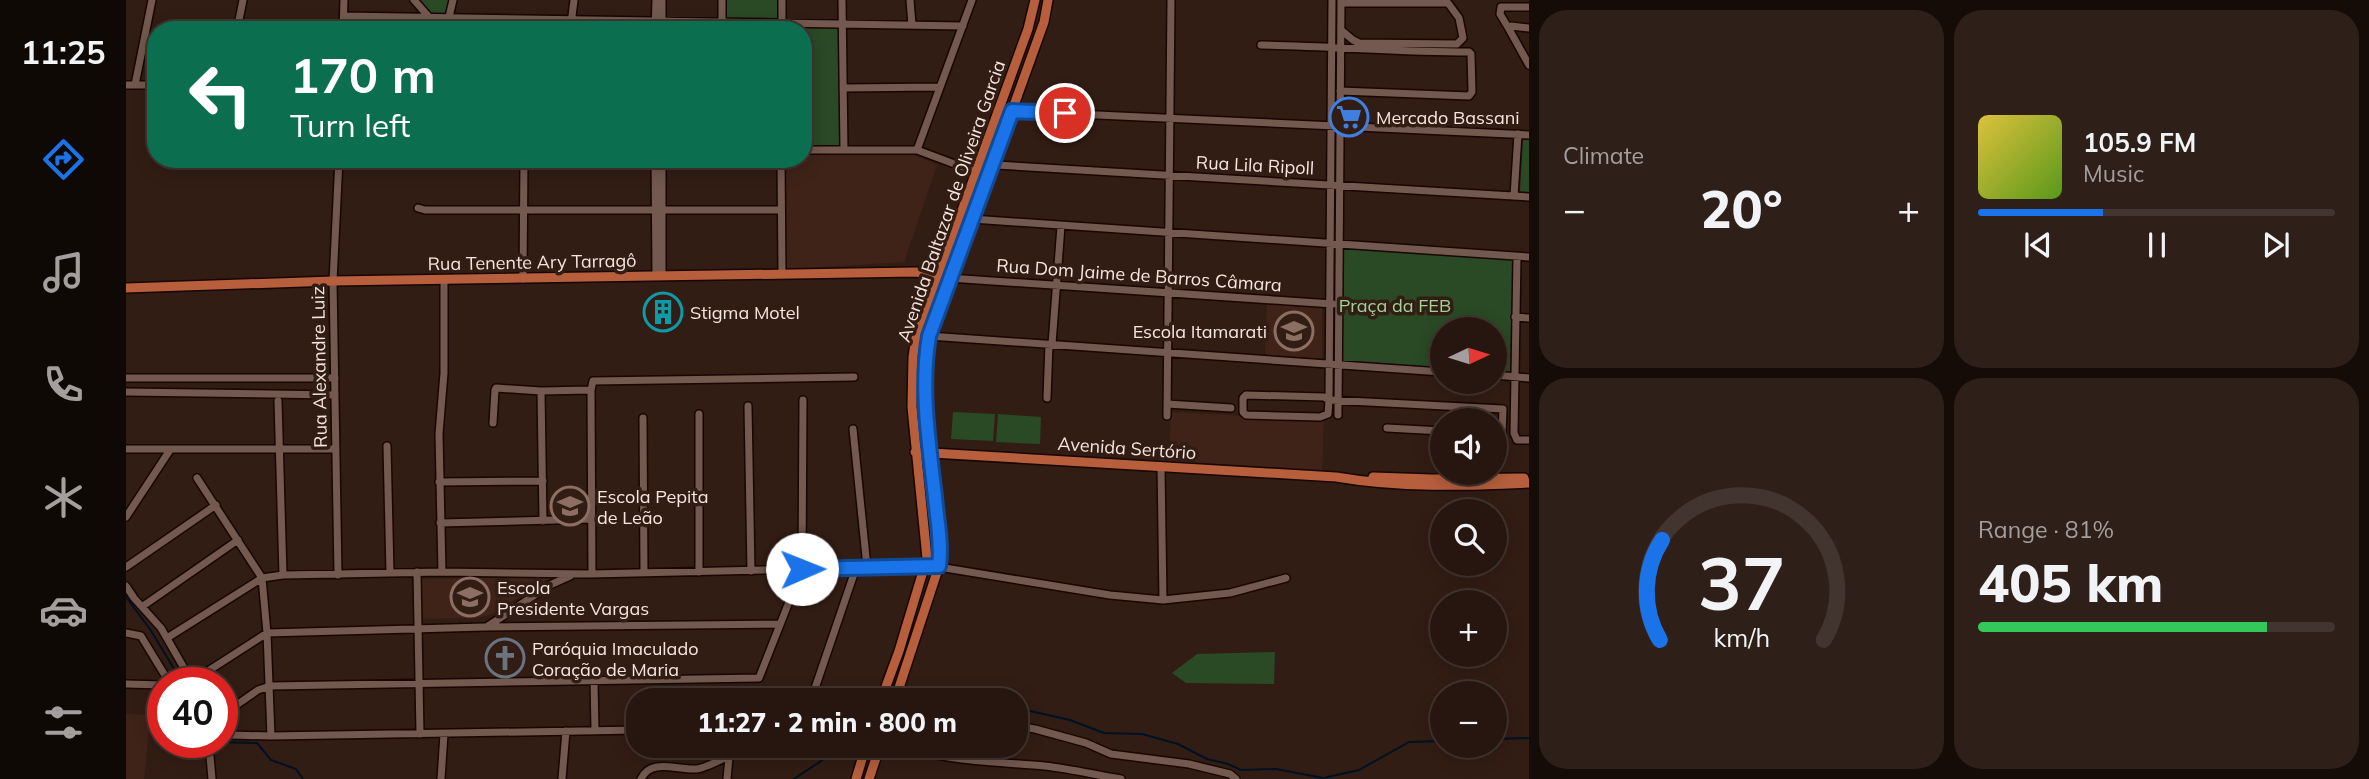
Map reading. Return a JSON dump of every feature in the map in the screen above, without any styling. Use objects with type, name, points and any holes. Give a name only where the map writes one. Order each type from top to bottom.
[{"type":"main road","name":"Avenida Baltazar de Oliveira Garcia","points":[[885,688],[926,566],[912,407],[916,337],[1028,29],[1035,0]]},
{"type":"main road","name":"Avenida Baltazar de Oliveira Garcia","points":[[899,688],[944,567],[925,395],[929,336],[1044,22],[1048,0]]},
{"type":"main road","name":"Rua Tenente Ary Tarragô","points":[[126,288],[444,279],[916,272],[938,275]]},
{"type":"main road","name":"Rua Dom Jaime de Barros Câmara","points":[[938,275],[949,278]]},
{"type":"main road","name":"Avenida Sertório","points":[[915,452],[1336,477],[1529,478]]},
{"type":"main road","name":"Avenida Sertório","points":[[1336,477],[1432,486],[1529,483]]},
{"type":"main road","points":[[856,779],[862,758]]},
{"type":"main road","points":[[869,779],[876,758]]},
{"type":"street","points":[[148,21],[152,0]]},
{"type":"street","points":[[239,21],[243,0]]},
{"type":"street","points":[[344,0],[344,21]]},
{"type":"street","points":[[414,0],[429,17]]},
{"type":"street","points":[[449,17],[453,0]]},
{"type":"street","points":[[572,19],[574,0]]},
{"type":"street","points":[[656,0],[659,21]]},
{"type":"street","points":[[659,21],[662,0]]},
{"type":"street","points":[[722,0],[722,21]]},
{"type":"street","points":[[782,0],[782,21]]},
{"type":"street","points":[[842,0],[844,149]]},
{"type":"street","points":[[910,0],[912,24]]},
{"type":"street","points":[[917,150],[972,0]]},
{"type":"street","points":[[1167,415],[1171,0]]},
{"type":"street","points":[[1332,0],[1340,92],[1339,415]]},
{"type":"street","points":[[1341,30],[1359,43],[1457,44],[1463,37],[1459,18],[1448,3],[1341,2],[1341,30],[1336,49],[1331,125],[1329,400],[1328,414],[1324,417],[1246,415],[1243,412],[1243,398],[1247,395],[1324,397],[1329,400],[1485,408]]},
{"type":"street","points":[[1529,6],[1501,7],[1500,14],[1529,65]]},
{"type":"street","points":[[344,16],[659,21]]},
{"type":"street","points":[[812,23],[963,26]]},
{"type":"street","points":[[135,85],[147,25]]},
{"type":"street","points":[[1508,29],[1511,26],[1529,28]]},
{"type":"street","points":[[1261,45],[1469,52],[1472,57],[1472,92],[1469,96],[1340,92]]},
{"type":"street","points":[[126,85],[147,85]]},
{"type":"street","points":[[843,88],[940,87]]},
{"type":"street","points":[[1012,111],[1529,135]]},
{"type":"street","points":[[1514,196],[1518,134]]},
{"type":"street","name":"Rua Lila Ripoll","points":[[812,150],[917,150],[977,168],[992,164],[1529,197]]},
{"type":"street","name":"Rua Alexandre Luiz","points":[[338,575],[333,281],[339,168]]},
{"type":"street","points":[[523,279],[524,168]]},
{"type":"street","points":[[656,168],[659,210]]},
{"type":"street","points":[[659,276],[661,168]]},
{"type":"street","points":[[781,168],[782,274]]},
{"type":"street","points":[[418,208],[781,210]]},
{"type":"street","points":[[972,219],[1529,257]]},
{"type":"street","points":[[1047,398],[1061,226]]},
{"type":"street","points":[[1517,257],[1513,376],[1515,439],[1529,440]]},
{"type":"street","name":"Rua Dom Jaime de Barros Câmara","points":[[949,278],[1339,304]]},
{"type":"street","points":[[442,572],[439,434],[444,373],[444,279]]},
{"type":"street","points":[[1516,317],[1529,318]]},
{"type":"street","points":[[929,336],[1430,371]]},
{"type":"street","points":[[1507,376],[1529,378]]},
{"type":"street","points":[[592,574],[592,382],[854,377]]},
{"type":"street","points":[[126,378],[335,378]]},
{"type":"street","points":[[493,423],[496,388],[591,390]]},
{"type":"street","points":[[541,391],[543,521]]},
{"type":"street","points":[[126,392],[335,395]]},
{"type":"street","points":[[278,401],[283,575]]},
{"type":"street","points":[[238,704],[258,690],[270,686],[759,678],[802,569],[803,401]]},
{"type":"street","points":[[1167,404],[1231,408]]},
{"type":"street","points":[[748,406],[751,570]]},
{"type":"street","points":[[699,414],[699,572]]},
{"type":"street","points":[[643,418],[645,573]]},
{"type":"street","points":[[1387,428],[1430,430]]},
{"type":"street","points":[[853,429],[867,567]]},
{"type":"street","points":[[387,446],[390,573]]},
{"type":"street","points":[[126,449],[336,449]]},
{"type":"street","points":[[126,517],[170,450]]},
{"type":"street","points":[[1161,466],[1163,600]]},
{"type":"street","points":[[197,478],[262,578],[271,736]]},
{"type":"street","points":[[439,482],[543,481]]},
{"type":"street","points":[[126,566],[216,505]]},
{"type":"street","points":[[440,523],[593,520]]},
{"type":"street","points":[[143,606],[238,540]]},
{"type":"street","points":[[167,638],[262,578],[283,575],[417,572],[592,574],[926,566],[1110,595],[1163,600],[1230,593],[1286,578]]},
{"type":"street","points":[[815,688],[856,568]]},
{"type":"street","points":[[417,572],[419,734]]},
{"type":"street","points":[[485,627],[550,585],[573,574]]},
{"type":"street","points":[[126,586],[167,638],[183,667]]},
{"type":"street","points":[[509,613],[514,624],[519,627]]},
{"type":"street","points":[[215,667],[267,633],[485,627],[780,624]]},
{"type":"street","points":[[126,633],[138,635],[143,640],[160,667]]},
{"type":"street","points":[[594,680],[595,730]]},
{"type":"street","points":[[126,684],[147,685]]},
{"type":"street","points":[[1028,728],[1086,743],[1111,754],[1189,764],[1235,778]]},
{"type":"street","points":[[238,735],[626,730]]},
{"type":"street","points":[[562,779],[566,731]]},
{"type":"street","points":[[441,779],[444,734]]},
{"type":"street","points":[[210,758],[212,779]]},
{"type":"street","points":[[640,779],[644,772],[652,767],[697,769],[716,758]]},
{"type":"street","points":[[727,779],[729,758]]},
{"type":"street","points":[[965,758],[1049,766],[1121,779]]},
{"type":"shaded area","points":[[812,153],[912,154],[937,165],[904,262],[785,269],[784,168],[812,168]]},
{"type":"shaded area","name":"Escola Itamarati","points":[[1267,301],[1322,306],[1322,360],[1265,356]]},
{"type":"shaded area","points":[[1171,412],[1324,420],[1322,470],[1169,461]]},
{"type":"shaded area","name":"Escola Presidente Vargas","points":[[552,577],[490,615],[476,618],[423,619],[420,579]]},
{"type":"shaded area","points":[[126,714],[147,715],[144,779],[126,779]]},
{"type":"green space","points":[[418,0],[450,0],[446,16],[431,16]]},
{"type":"green space","points":[[726,0],[778,0],[778,20],[726,21]]},
{"type":"green space","points":[[812,27],[838,27],[841,146],[812,146]]},
{"type":"green space","points":[[1523,140],[1529,140],[1529,192],[1520,191]]},
{"type":"green space","name":"Praça da FEB","points":[[1343,248],[1513,260],[1510,374],[1507,374],[1507,317],[1430,317],[1430,368],[1340,362]]},
{"type":"green space","points":[[953,412],[995,414],[993,441],[951,439]]},
{"type":"green space","points":[[998,414],[1041,417],[1040,444],[996,442]]},
{"type":"green space","points":[[1275,652],[1274,684],[1186,683],[1172,673],[1197,654]]},
{"type":"waterway","points":[[126,597],[150,629],[173,667]]},
{"type":"waterway","points":[[1028,710],[1070,720],[1104,733],[1142,734],[1178,744],[1207,759],[1241,770],[1276,769],[1323,778],[1359,770],[1409,742],[1430,741]]},
{"type":"waterway","points":[[1507,739],[1529,738]]},
{"type":"waterway","points":[[238,742],[257,743],[271,760],[296,769],[303,779]]},
{"type":"waterway","points":[[794,779],[826,758]]},
{"type":"place","name":"Mercado Bassani","points":[[1349,117]]},
{"type":"place","name":"Stigma Motel","points":[[663,312]]},
{"type":"place","name":"Escola Itamarati","points":[[1294,331]]},
{"type":"place","name":"Escola Pepita de Leão","points":[[570,506]]},
{"type":"place","name":"Escola Presidente Vargas","points":[[470,597]]},
{"type":"place","name":"Paróquia Imaculado Coração de Maria","points":[[505,658]]},
{"type":"route","points":[[802,569],[939,566],[940,539],[925,407],[926,350],[929,336],[1012,111],[1065,113]]}]
